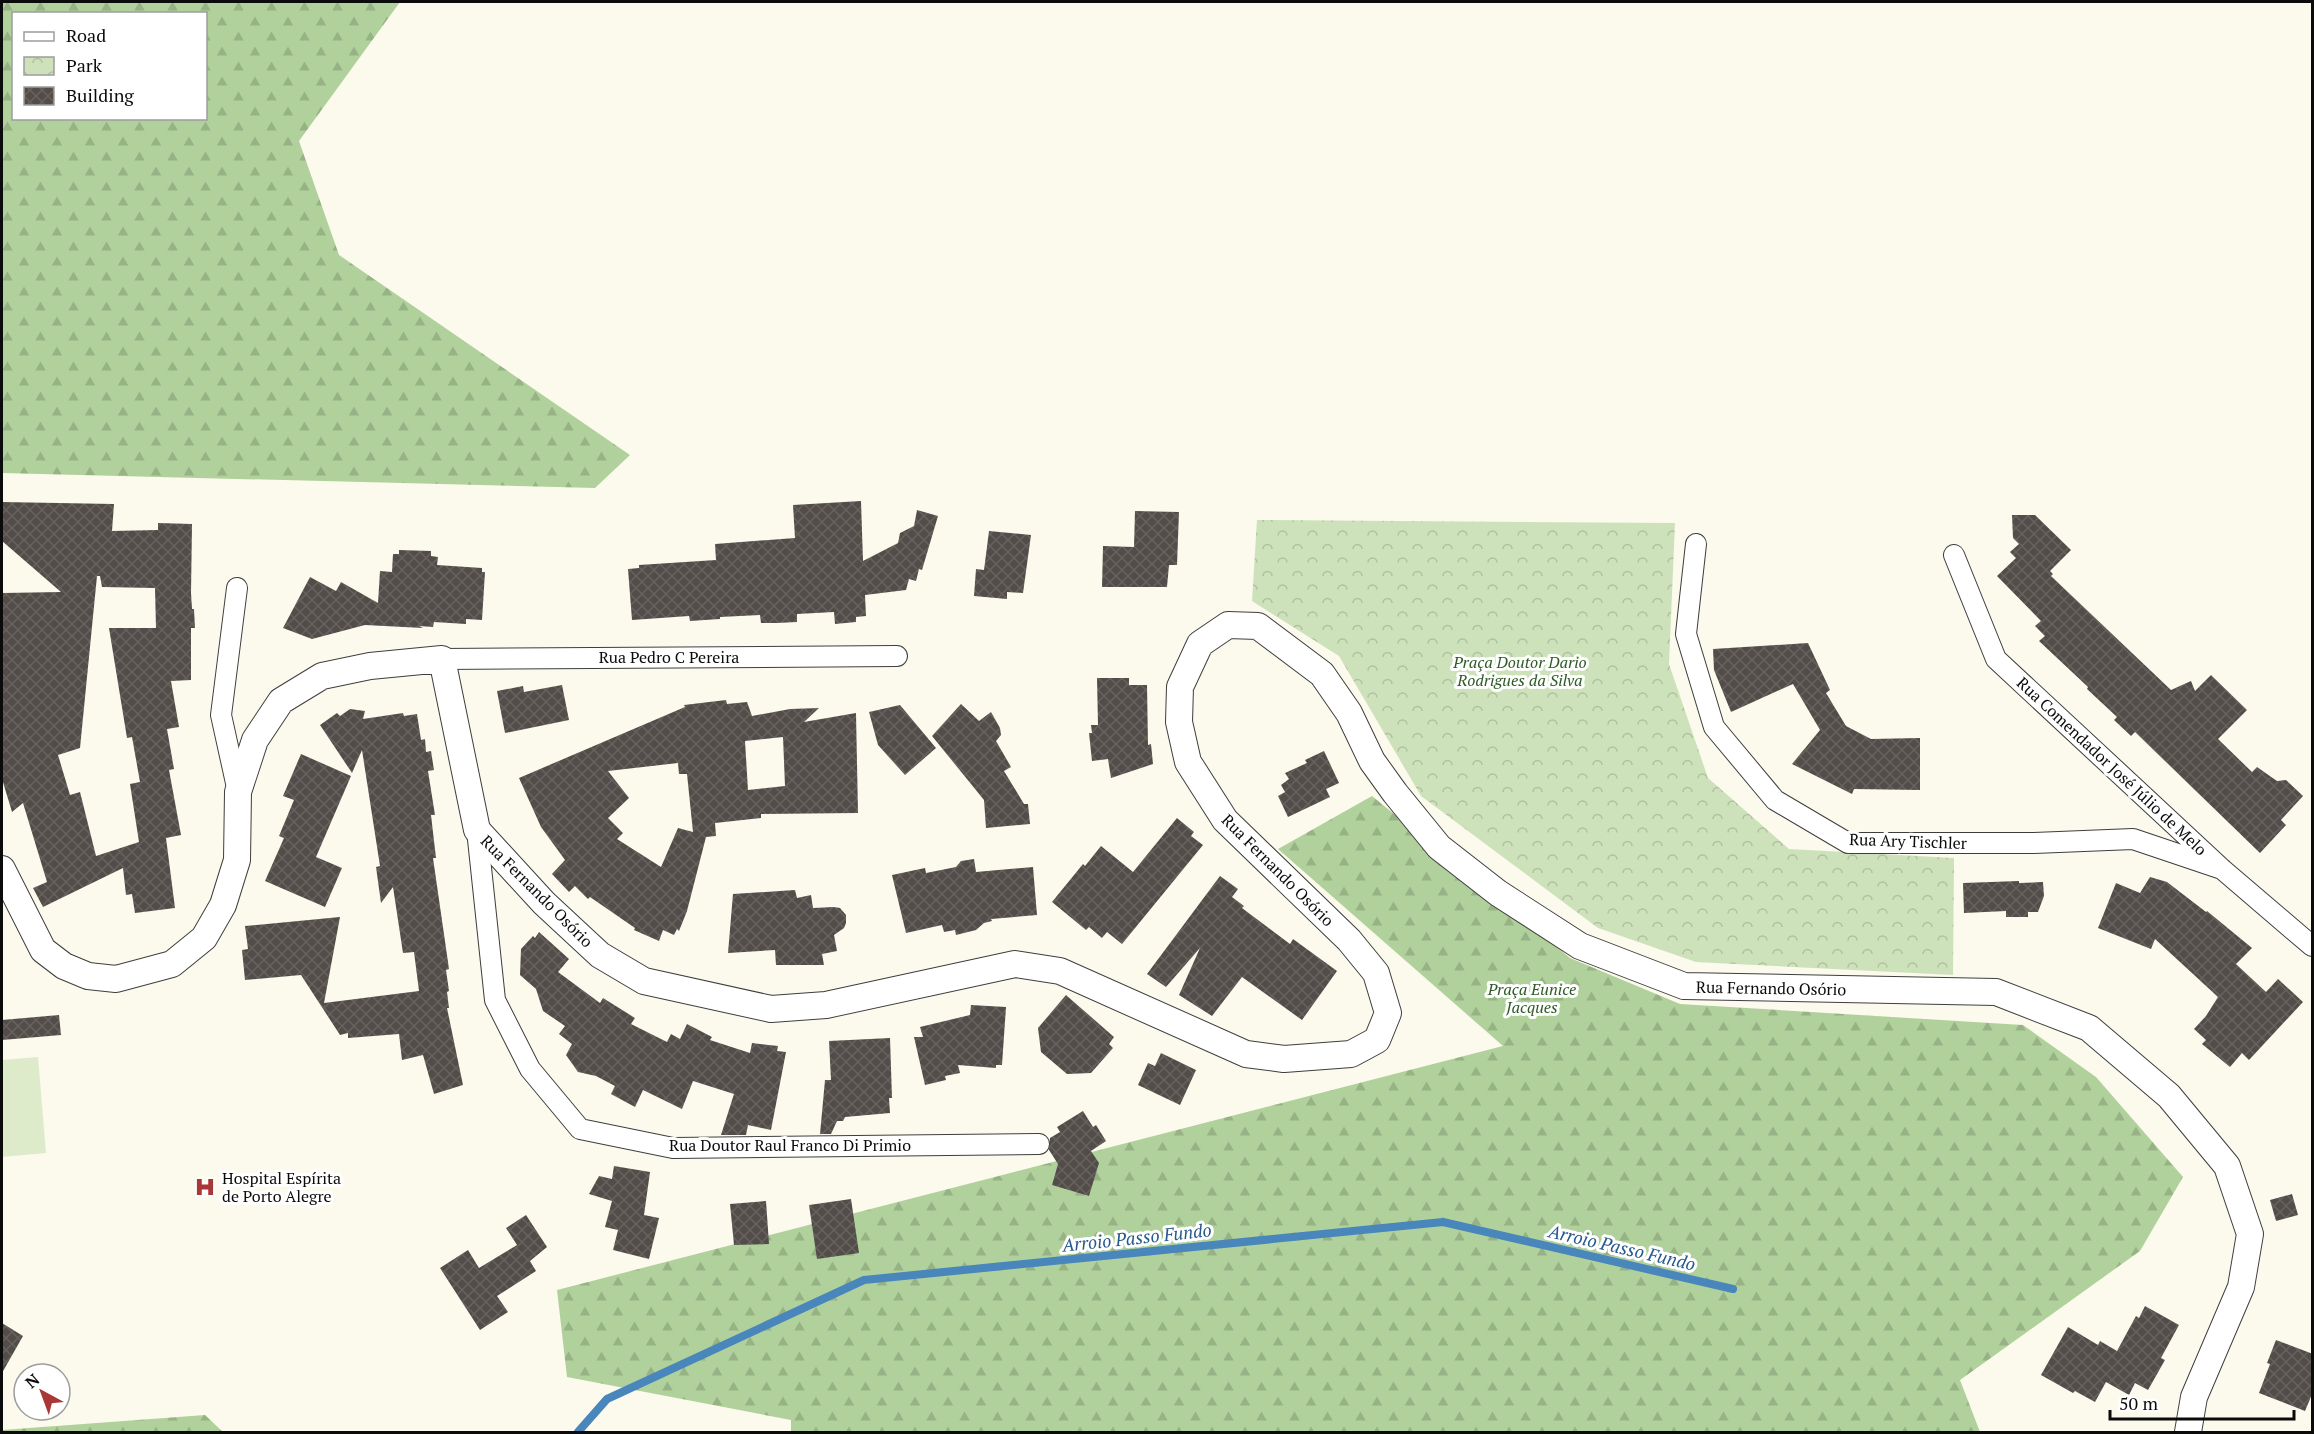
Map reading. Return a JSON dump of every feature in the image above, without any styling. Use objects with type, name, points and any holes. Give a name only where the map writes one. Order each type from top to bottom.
[{"type":"street","name":"Rua Ary Tischler","points":[[1696,544],[1686,634],[1714,727],[1775,800],[1848,843],[2034,843],[2133,839],[2222,869]]},
{"type":"street","name":"Rua Comendador José Júlio de Melo","points":[[1954,555],[1996,659],[2222,869],[2313,946]]},
{"type":"street","points":[[2,869],[43,950],[64,966],[88,976],[116,979],[172,964],[204,938],[223,905],[237,860],[238,792],[221,715],[237,588]]},
{"type":"street","name":"Rua Fernando Osório","points":[[442,659],[477,830],[544,903],[600,955],[644,981],[771,1009],[826,1005],[1015,964],[1060,971],[1246,1054],[1284,1059],[1352,1054],[1377,1040],[1388,1013],[1376,973],[1348,940],[1225,820],[1188,762],[1179,722],[1180,687],[1200,644],[1228,625],[1258,626],[1322,674],[1349,713],[1372,761],[1438,847],[1498,893],[1580,946],[1684,986],[1996,992],[2089,1028],[2169,1096],[2228,1166],[2250,1234],[2241,1287],[2194,1397],[2188,1432]]},
{"type":"street","name":"Rua Pedro C Pereira","points":[[442,659],[897,656]]},
{"type":"street","points":[[238,792],[255,740],[281,701],[322,676],[370,666],[442,659]]},
{"type":"street","name":"Rua Doutor Raul Franco Di Primio","points":[[477,830],[495,1000],[530,1069],[580,1129],[673,1148],[1039,1144]]},
{"type":"green space","points":[[2,2],[400,2],[299,141],[339,255],[630,455],[595,488],[2,473]]},
{"type":"green space","name":"Praça Doutor Dario Rodrigues da Silva","points":[[1257,520],[1675,523],[1669,664],[1708,778],[1789,849],[1954,858],[1953,975],[1696,962],[1598,928],[1421,796],[1339,656],[1252,601]]},
{"type":"green space","name":"Praça Eunice Jacques","points":[[1372,796],[1570,958],[1680,1004],[2023,1025],[2096,1077],[2183,1177],[2140,1251],[1960,1380],[1980,1432],[791,1432],[791,1420],[567,1377],[557,1290],[1503,1046],[1278,849]]},
{"type":"green space","points":[[38,1057],[46,1153],[2,1157],[2,1060]]},
{"type":"green space","points":[[205,1415],[223,1432],[2,1432],[2,1430]]},
{"type":"building","points":[[861,501],[863,561],[898,543],[900,533],[914,526],[917,510],[938,516],[922,570],[919,569],[916,581],[909,579],[906,590],[865,595],[866,616],[856,617],[856,622],[835,624],[834,612],[797,614],[797,622],[777,623],[761,623],[760,615],[690,621],[689,616],[632,620],[628,569],[639,568],[639,565],[716,560],[715,544],[795,538],[793,505]]},
{"type":"building","points":[[2,502],[114,504],[112,531],[158,530],[158,523],[192,524],[191,593],[195,628],[191,628],[191,680],[171,681],[179,727],[167,729],[174,769],[169,770],[181,835],[166,838],[175,908],[135,913],[132,894],[126,895],[123,868],[43,907],[33,888],[47,882],[23,803],[12,812],[2,779],[2,593],[61,592],[2,541]],"holes":[[[97,576],[100,576],[102,587],[155,588],[156,628],[109,628],[127,738],[132,737],[140,782],[130,784],[139,842],[96,856],[80,792],[70,795],[58,755],[80,748]]]},
{"type":"building","points":[[1135,511],[1179,512],[1177,565],[1169,565],[1167,587],[1102,587],[1103,546],[1134,547]]},
{"type":"building","points":[[2012,515],[2035,515],[2071,550],[2050,571],[2053,574],[2051,576],[2171,690],[2191,681],[2195,691],[2211,675],[2247,710],[2218,739],[2252,772],[2257,767],[2277,781],[2286,780],[2303,796],[2281,820],[2286,825],[2260,853],[2135,732],[2131,736],[2114,720],[2117,717],[2039,641],[2045,636],[2035,626],[2041,621],[1997,576],[2016,558],[2010,552],[2019,544],[2013,538]]},
{"type":"building","points":[[989,531],[1031,535],[1023,593],[1007,592],[1007,599],[974,596],[976,569],[984,570]]},
{"type":"building","points":[[399,550],[431,551],[431,556],[438,557],[437,565],[482,568],[482,572],[485,572],[482,620],[466,619],[466,624],[434,622],[433,627],[419,626],[423,628],[365,625],[312,639],[283,628],[310,577],[336,591],[341,582],[378,603],[380,571],[392,572],[393,554],[399,554]]},
{"type":"building","points":[[1808,643],[1830,690],[1826,693],[1846,726],[1871,739],[1920,738],[1920,790],[1854,789],[1852,794],[1792,764],[1820,730],[1793,684],[1731,712],[1714,670],[1713,649]]},
{"type":"building","points":[[1097,678],[1129,678],[1129,685],[1147,685],[1148,745],[1151,744],[1153,764],[1111,778],[1108,759],[1092,761],[1089,733],[1092,733],[1091,725],[1098,725]]},
{"type":"building","points":[[562,685],[569,720],[505,733],[497,691],[523,686],[524,692]]},
{"type":"building","points":[[726,700],[727,704],[747,702],[752,716],[790,709],[819,708],[804,722],[856,713],[858,813],[761,814],[761,818],[715,823],[716,836],[706,837],[687,911],[679,931],[677,929],[674,935],[663,930],[659,941],[634,930],[635,928],[590,897],[588,899],[575,886],[569,892],[552,874],[565,860],[541,827],[519,778],[685,707],[684,705]],"holes":[[[783,737],[785,786],[748,790],[745,741]],[[678,763],[679,774],[687,774],[693,832],[678,828],[661,867],[617,839],[623,833],[608,818],[629,798],[608,771]]]},
{"type":"building","points":[[961,704],[979,721],[991,712],[1000,728],[1001,735],[996,741],[1011,767],[1004,771],[1024,804],[1028,804],[1030,824],[986,828],[984,800],[932,736]]},
{"type":"building","points":[[900,705],[936,748],[905,775],[878,745],[869,712]]},
{"type":"building","points":[[350,709],[365,711],[363,719],[403,713],[404,716],[417,714],[421,740],[425,739],[426,752],[431,751],[434,770],[428,771],[435,815],[431,815],[436,858],[433,858],[449,969],[446,970],[449,991],[447,992],[449,1008],[447,1008],[463,1085],[434,1094],[423,1055],[402,1060],[399,1034],[348,1038],[348,1033],[340,1035],[301,975],[245,980],[242,950],[248,949],[245,926],[340,917],[324,1003],[419,991],[414,952],[403,953],[393,887],[381,903],[376,867],[380,866],[362,750],[352,773],[320,725],[337,713],[340,716]]},
{"type":"building","points":[[1324,751],[1339,783],[1326,789],[1330,797],[1288,817],[1278,796],[1285,792],[1281,785],[1289,779],[1285,773],[1307,763],[1305,760]]},
{"type":"building","points":[[301,754],[351,776],[316,857],[342,868],[325,907],[265,881],[284,838],[279,836],[294,800],[283,796]]},
{"type":"building","points":[[1177,818],[1194,832],[1191,836],[1203,845],[1122,944],[1107,932],[1102,938],[1089,927],[1086,930],[1052,902],[1101,846],[1133,872]]},
{"type":"building","points":[[974,859],[976,872],[1033,867],[1037,915],[991,919],[992,921],[984,923],[976,930],[956,935],[955,930],[944,932],[942,925],[906,933],[892,875],[925,868],[926,873],[956,867],[961,861]]},
{"type":"building","points":[[1220,876],[1238,889],[1232,897],[1244,906],[1242,908],[1290,944],[1293,939],[1337,971],[1302,1020],[1242,977],[1212,1016],[1179,995],[1200,948],[1166,987],[1147,974]]},
{"type":"building","points":[[2150,877],[2167,882],[2252,948],[2236,964],[2266,992],[2278,979],[2303,1002],[2249,1060],[2242,1053],[2230,1067],[2202,1044],[2206,1040],[2194,1029],[2218,997],[2155,939],[2151,949],[2098,928],[2116,883],[2140,893]]},
{"type":"building","points":[[2019,881],[2019,883],[2043,882],[2044,896],[2038,912],[2028,912],[2028,917],[2006,917],[2006,911],[1964,913],[1963,883]]},
{"type":"building","points":[[795,890],[797,898],[811,895],[813,908],[840,908],[846,915],[844,928],[834,935],[837,951],[822,954],[824,965],[776,965],[775,950],[728,953],[733,894]]},
{"type":"building","points":[[539,932],[569,959],[558,972],[600,1003],[603,998],[635,1018],[631,1024],[667,1042],[671,1034],[680,1039],[687,1024],[712,1037],[710,1040],[750,1053],[752,1043],[778,1046],[777,1051],[786,1052],[771,1130],[748,1125],[746,1135],[721,1135],[734,1094],[693,1081],[682,1109],[643,1090],[635,1107],[611,1094],[615,1086],[596,1076],[578,1072],[566,1055],[572,1044],[559,1034],[565,1026],[543,1011],[536,989],[520,975],[521,949]]},
{"type":"building","points":[[1066,995],[1114,1037],[1109,1044],[1113,1048],[1091,1073],[1067,1074],[1041,1052],[1038,1028]]},
{"type":"building","points":[[971,1005],[1006,1007],[1002,1065],[996,1065],[996,1068],[958,1065],[960,1073],[945,1076],[946,1080],[925,1085],[914,1037],[923,1037],[920,1027],[970,1015]]},
{"type":"building","points":[[59,1015],[61,1035],[2,1040],[2,1020]]},
{"type":"building","points":[[890,1038],[892,1098],[889,1098],[890,1113],[845,1117],[843,1121],[837,1121],[831,1134],[820,1134],[825,1080],[831,1080],[829,1041]]},
{"type":"building","points":[[1161,1053],[1196,1070],[1180,1105],[1138,1085],[1148,1063],[1155,1066]]},
{"type":"building","points":[[1083,1111],[1106,1141],[1091,1151],[1099,1163],[1089,1196],[1052,1185],[1058,1164],[1049,1150],[1050,1138],[1060,1132],[1057,1127]]},
{"type":"building","points":[[614,1166],[650,1172],[644,1215],[659,1218],[649,1259],[613,1250],[618,1230],[605,1227],[612,1201],[589,1194],[599,1176],[612,1179]]},
{"type":"building","points":[[2292,1194],[2298,1215],[2276,1221],[2270,1200]]},
{"type":"building","points":[[851,1199],[859,1253],[817,1259],[809,1205]]},
{"type":"building","points":[[766,1201],[769,1244],[734,1245],[730,1204]]},
{"type":"building","points":[[526,1215],[547,1247],[530,1261],[536,1271],[497,1296],[508,1312],[480,1330],[440,1268],[468,1250],[479,1268],[517,1245],[506,1228]]},
{"type":"building","points":[[2145,1306],[2179,1325],[2161,1358],[2165,1360],[2148,1390],[2135,1383],[2129,1395],[2106,1382],[2095,1402],[2041,1375],[2068,1327],[2098,1345],[2100,1341],[2117,1351],[2136,1316],[2139,1318]]},
{"type":"building","points":[[2,1323],[23,1336],[2,1373]]},
{"type":"building","points":[[2276,1340],[2313,1354],[2313,1392],[2305,1411],[2259,1393]]},
{"type":"waterway","name":"Arroio Passo Fundo","points":[[578,1432],[607,1399],[864,1280],[1443,1222],[1733,1289]]},
{"type":"place","name":"Hospital Espírita de Porto Alegre","points":[[205,1187]]}]
